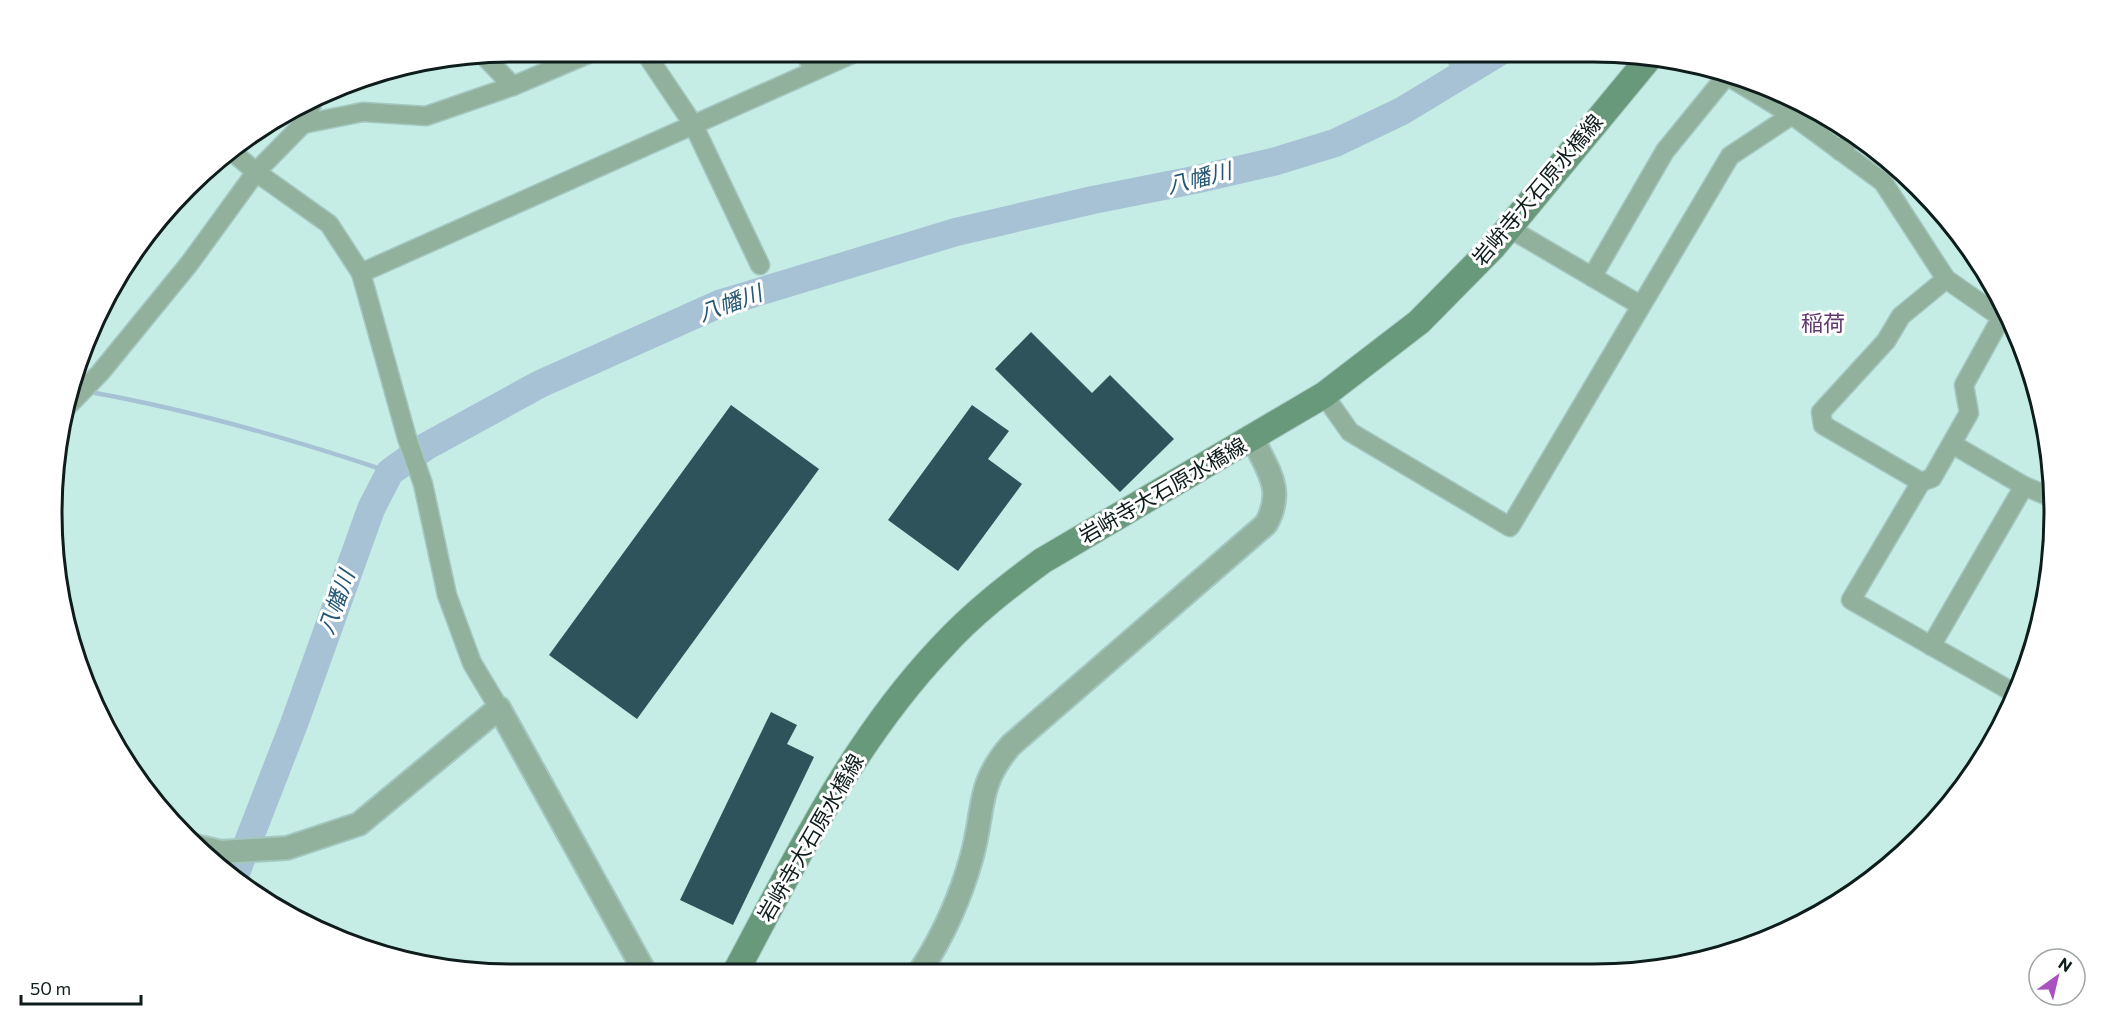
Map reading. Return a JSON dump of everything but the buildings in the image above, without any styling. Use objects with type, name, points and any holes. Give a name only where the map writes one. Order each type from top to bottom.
[{"type":"main road","name":"岩峅寺大石原水橋線","points":[[740,964],[832,792],[881,718],[943,645],[1000,592],[1042,561],[1253,440],[1324,395],[1419,322],[1509,228],[1644,64]]},
{"type":"street","points":[[490,62],[513,86]]},
{"type":"street","points":[[303,124],[363,112],[426,116],[513,86],[569,62]]},
{"type":"street","points":[[651,62],[693,124],[760,265]]},
{"type":"street","points":[[809,62],[813,71]]},
{"type":"street","points":[[361,273],[834,62]]},
{"type":"street","points":[[1592,277],[1665,151],[1719,80]]},
{"type":"street","points":[[1755,92],[1792,115],[1883,182],[1946,279],[1992,311],[1996,311]]},
{"type":"street","points":[[77,397],[100,373],[189,264],[256,172],[303,124],[309,110]]},
{"type":"street","points":[[1324,395],[1350,432],[1510,527],[1730,156],[1792,115]]},
{"type":"street","points":[[1840,151],[1849,142]]},
{"type":"street","points":[[237,156],[329,224],[361,273],[423,484],[447,595],[472,663],[640,964]]},
{"type":"street","points":[[1509,228],[1640,305]]},
{"type":"street","points":[[1921,482],[1823,425],[1821,412],[1886,341],[1901,316],[1946,279]]},
{"type":"street","points":[[2000,320],[1964,385],[1969,413],[1932,478],[1921,482],[1851,600],[2007,689]]},
{"type":"street","points":[[924,964],[964,882],[978,831],[983,794],[990,773],[998,760],[1011,745],[1266,524],[1275,508],[1276,493],[1253,440]]},
{"type":"street","points":[[1952,444],[2024,486],[2043,494]]},
{"type":"street","points":[[1931,646],[2024,486]]},
{"type":"street","points":[[213,850],[221,852],[287,848],[358,824],[499,708]]},
{"type":"waterway","points":[[1449,62],[1459,76]]},
{"type":"waterway","name":"八幡川","points":[[237,869],[294,724],[371,509],[390,472],[425,447],[540,384],[719,304],[956,232],[1273,162],[1335,143],[1402,111],[1483,62]]},
{"type":"waterway","points":[[90,392],[166,407],[241,426],[390,472]]},
{"type":"district","name":"稲荷","points":[[1823,323]]}]
